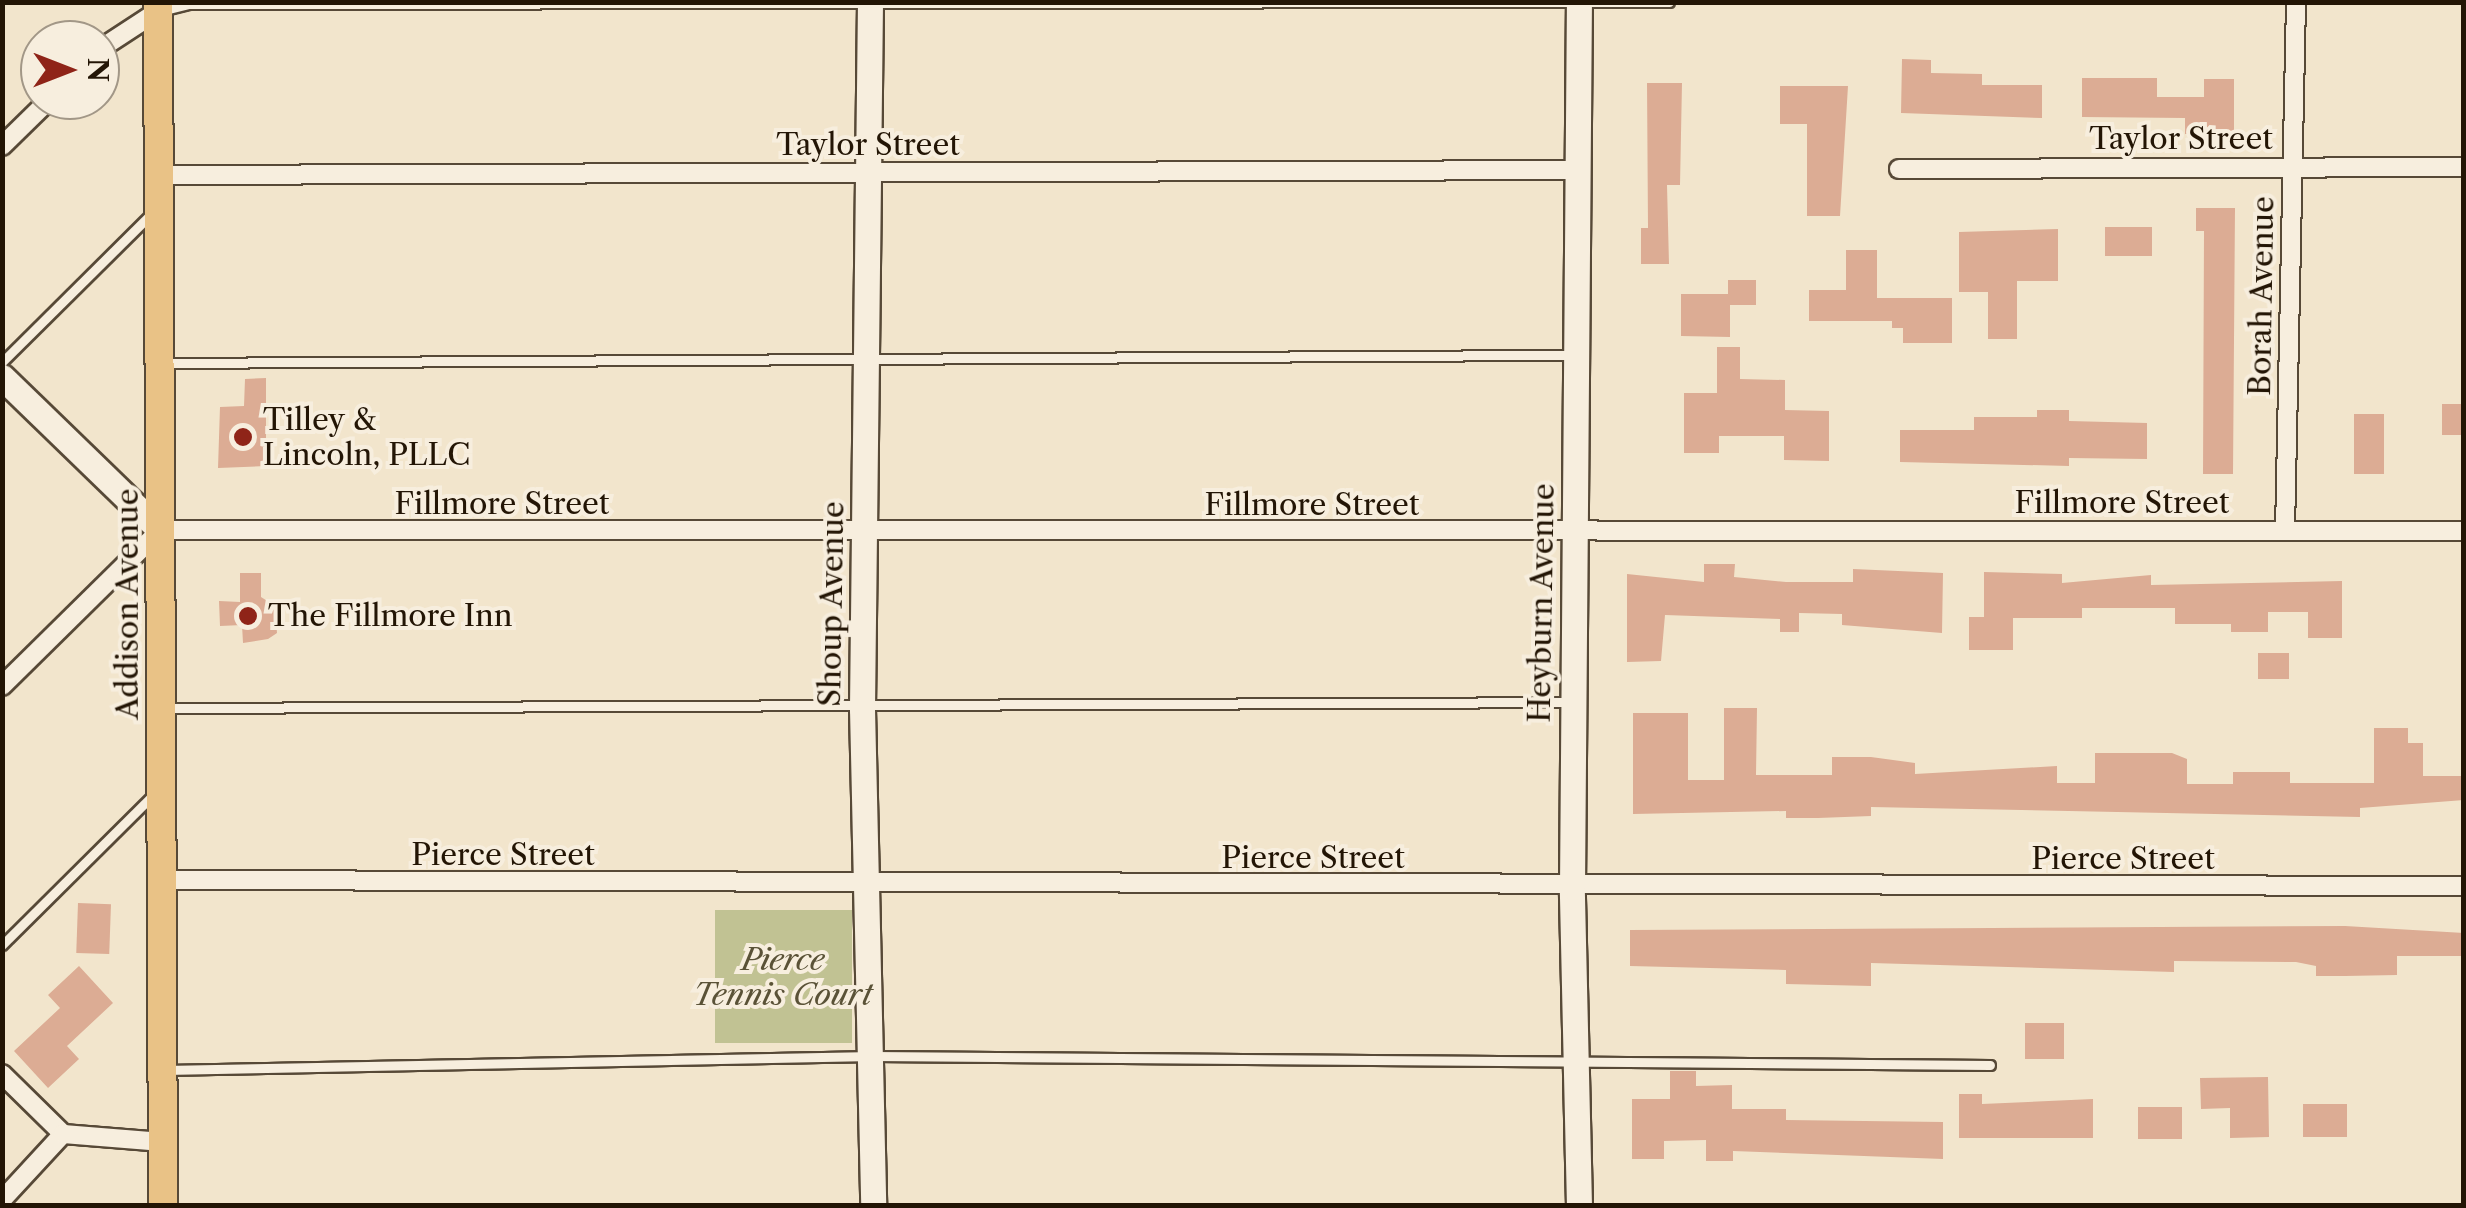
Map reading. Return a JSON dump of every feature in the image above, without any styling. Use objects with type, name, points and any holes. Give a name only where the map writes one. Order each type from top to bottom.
[{"type":"main road","name":"Addison Avenue","points":[[158,7],[163,1206]]},
{"type":"street","name":"Borah Avenue","points":[[2285,531],[2296,2]]},
{"type":"street","name":"Heyburn Avenue","points":[[1579,3],[1577,532],[1572,702],[1579,1206]]},
{"type":"street","name":"Shoup Avenue","points":[[870,4],[862,709],[873,1206]]},
{"type":"street","points":[[120,35],[158,7]]},
{"type":"street","points":[[2,146],[29,120]]},
{"type":"street","name":"Taylor Street","points":[[1899,169],[2464,167]]},
{"type":"street","name":"Taylor Street","points":[[159,176],[1578,170]]},
{"type":"street","points":[[2,686],[160,530],[7,390]]},
{"type":"street","name":"Fillmore Street","points":[[160,530],[866,534],[2464,531]]},
{"type":"street","name":"Pierce Street","points":[[162,880],[1572,887],[2464,886]]},
{"type":"street","points":[[2,1074],[64,1134],[163,1142]]},
{"type":"street","points":[[2,1200],[64,1134]]},
{"type":"lane","points":[[158,7],[1669,2]]},
{"type":"lane","points":[[2,362],[159,207]]},
{"type":"lane","points":[[160,363],[1578,355]]},
{"type":"lane","points":[[161,708],[862,709],[1572,702]]},
{"type":"lane","points":[[2,945],[162,787]]},
{"type":"lane","points":[[163,1070],[872,1056],[1990,1065]]},
{"type":"green space","name":"Pierce Tennis Court","points":[[715,910],[852,910],[852,1043],[715,1043]]},
{"type":"building","points":[[1902,59],[1931,60],[1931,73],[1982,74],[1982,85],[2042,85],[2042,118],[1901,113]]},
{"type":"building","points":[[2082,78],[2157,78],[2157,97],[2204,97],[2204,79],[2234,79],[2234,134],[2185,134],[2185,118],[2082,117]]},
{"type":"building","points":[[1647,83],[1682,83],[1680,185],[1667,185],[1669,264],[1641,264],[1641,228],[1648,228]]},
{"type":"building","points":[[1780,86],[1848,86],[1840,216],[1807,216],[1807,124],[1780,124]]},
{"type":"building","points":[[2196,208],[2235,208],[2233,474],[2203,474],[2204,231],[2196,231]]},
{"type":"building","points":[[2105,227],[2152,227],[2152,256],[2105,256]]},
{"type":"building","points":[[2058,229],[2058,281],[2017,281],[2017,339],[1988,339],[1988,292],[1959,292],[1959,232]]},
{"type":"building","points":[[1846,250],[1877,250],[1877,298],[1952,298],[1952,343],[1903,343],[1903,328],[1892,328],[1892,321],[1809,321],[1809,290],[1846,290]]},
{"type":"building","points":[[1728,280],[1756,280],[1756,305],[1730,305],[1730,337],[1681,336],[1681,294],[1728,294]]},
{"type":"building","points":[[1717,347],[1740,347],[1740,379],[1785,380],[1785,410],[1829,411],[1829,461],[1784,460],[1784,436],[1719,436],[1719,453],[1684,453],[1684,393],[1717,393]]},
{"type":"building","name":"Tilley & Lincoln, PLLC","points":[[266,378],[266,466],[218,468],[220,407],[244,406],[245,379]]},
{"type":"building","points":[[2442,404],[2464,404],[2464,435],[2442,435]]},
{"type":"building","points":[[2037,410],[2069,410],[2069,421],[2147,423],[2147,459],[2069,458],[2069,466],[1900,462],[1900,430],[1974,430],[1974,417],[2037,417]]},
{"type":"building","points":[[2354,414],[2384,414],[2384,474],[2354,474]]},
{"type":"building","points":[[1704,564],[1735,564],[1734,577],[1786,582],[1853,582],[1853,569],[1943,573],[1942,633],[1842,625],[1842,614],[1799,613],[1799,632],[1780,632],[1780,619],[1665,615],[1661,661],[1627,662],[1627,574],[1704,582]]},
{"type":"building","points":[[1984,572],[2062,574],[2062,583],[2151,575],[2151,585],[2342,581],[2342,638],[2308,638],[2308,612],[2268,612],[2268,632],[2231,632],[2231,624],[2175,624],[2175,608],[2082,608],[2082,618],[2013,618],[2013,650],[1969,650],[1969,617],[1984,617]]},
{"type":"building","name":"The Fillmore Inn","points":[[240,573],[261,573],[261,597],[275,606],[277,633],[268,639],[243,643],[242,625],[220,626],[219,601],[240,602]]},
{"type":"building","points":[[2258,653],[2289,653],[2289,679],[2258,679]]},
{"type":"building","points":[[1724,708],[1757,708],[1756,775],[1832,775],[1832,757],[1871,757],[1915,763],[1915,774],[2057,766],[2057,783],[2095,783],[2095,753],[2172,753],[2187,759],[2187,784],[2233,784],[2233,772],[2290,772],[2290,783],[2374,783],[2374,728],[2408,728],[2408,743],[2423,743],[2423,776],[2464,776],[2464,800],[2360,808],[2360,817],[1871,807],[1871,816],[1818,818],[1786,818],[1786,811],[1633,814],[1633,713],[1688,713],[1688,780],[1724,780]]},
{"type":"building","points":[[78,903],[111,904],[109,954],[76,953]]},
{"type":"building","points":[[2345,926],[2464,933],[2464,956],[2397,956],[2397,975],[2345,976],[2316,976],[2316,966],[2296,962],[2174,961],[2174,972],[1871,963],[1871,986],[1786,984],[1786,970],[1630,966],[1630,930]]},
{"type":"building","points":[[79,966],[113,1003],[67,1046],[79,1059],[48,1088],[14,1051],[60,1008],[48,995]]},
{"type":"building","points":[[2025,1023],[2064,1023],[2064,1059],[2025,1059]]},
{"type":"building","points":[[1670,1071],[1696,1071],[1696,1086],[1732,1085],[1732,1109],[1786,1109],[1786,1120],[1943,1122],[1943,1159],[1733,1151],[1733,1161],[1706,1161],[1706,1140],[1664,1141],[1664,1159],[1632,1159],[1632,1099],[1670,1099]]},
{"type":"building","points":[[2268,1077],[2269,1137],[2230,1138],[2230,1108],[2201,1109],[2200,1078]]},
{"type":"building","points":[[1959,1094],[1982,1094],[1982,1104],[2093,1099],[2093,1138],[1959,1138]]},
{"type":"building","points":[[2303,1104],[2347,1104],[2347,1137],[2303,1137]]},
{"type":"building","points":[[2138,1107],[2182,1107],[2182,1139],[2138,1139]]},
{"type":"place","name":"Tilley & Lincoln, PLLC","points":[[243,437]]},
{"type":"place","name":"The Fillmore Inn","points":[[248,616]]}]
